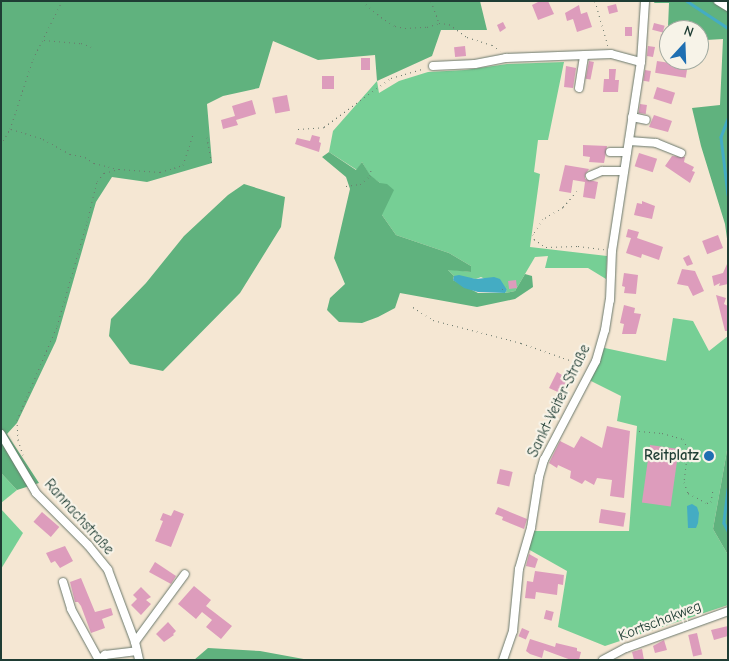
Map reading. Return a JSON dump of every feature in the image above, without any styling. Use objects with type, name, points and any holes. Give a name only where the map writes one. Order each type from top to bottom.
[{"type":"street","name":"Sankt-Veiter-Straße","points":[[503,660],[513,631],[519,569],[531,528],[538,477],[544,460],[589,375],[605,330],[610,300],[612,251],[641,62],[645,1]]},
{"type":"street","points":[[718,1],[728,7]]},
{"type":"street","points":[[433,66],[475,64],[504,58],[611,54],[641,62]]},
{"type":"street","points":[[579,88],[584,56]]},
{"type":"street","points":[[632,116],[646,120]]},
{"type":"street","points":[[628,141],[656,143],[681,153]]},
{"type":"street","points":[[610,152],[627,152]]},
{"type":"street","points":[[590,176],[602,171],[624,171]]},
{"type":"street","name":"Rannachstraße","points":[[1,434],[42,500],[88,545],[108,570],[135,642],[139,660]]},
{"type":"street","points":[[135,642],[185,574]]},
{"type":"street","points":[[63,582],[71,609],[99,660],[106,655],[137,651]]},
{"type":"street","name":"Kortschakweg","points":[[603,660],[626,648],[728,611]]},
{"type":"path","points":[[1,145],[10,129],[33,59],[62,1]]},
{"type":"path","points":[[362,1],[372,11],[395,26],[427,27],[439,23],[449,24],[467,36],[492,45],[499,50],[504,58]]},
{"type":"path","points":[[431,1],[439,23]]},
{"type":"path","points":[[595,1],[611,54]]},
{"type":"path","points":[[43,40],[81,43],[92,47]]},
{"type":"path","points":[[298,129],[324,128],[391,78],[433,66]]},
{"type":"path","points":[[10,129],[44,139],[70,154],[86,157],[94,163],[119,169],[160,172],[182,165],[193,134]]},
{"type":"path","points":[[207,137],[212,166]]},
{"type":"path","points":[[22,469],[23,452],[18,440],[17,420],[57,326],[88,222],[97,181],[104,173],[119,169]]},
{"type":"path","points":[[346,186],[360,184],[370,176],[371,170]]},
{"type":"path","points":[[577,191],[563,206],[543,219],[533,234],[534,239],[546,247],[578,246],[612,251]]},
{"type":"path","points":[[502,289],[506,286]]},
{"type":"path","points":[[413,307],[433,320],[521,343],[578,363],[589,375]]},
{"type":"path","points":[[639,431],[662,433],[683,439],[688,449],[684,482],[688,494],[707,503],[711,502],[713,489]]},
{"type":"green space","points":[[1,1],[480,1],[487,30],[441,30],[432,56],[377,81],[375,55],[318,60],[273,41],[259,88],[223,96],[207,104],[212,163],[147,182],[112,177],[96,202],[56,341],[17,423],[7,434],[39,483],[17,490],[1,473]]},
{"type":"green space","points":[[655,1],[713,1],[728,10],[728,246],[725,224],[701,146],[692,108],[720,105],[723,39],[709,40],[709,20],[668,20],[669,3],[654,3]]},
{"type":"green space","points":[[564,62],[548,140],[538,140],[534,172],[540,174],[530,247],[607,256],[606,279],[588,268],[545,268],[548,256],[535,257],[515,291],[505,293],[507,290],[481,277],[476,279],[454,276],[447,269],[471,272],[471,266],[449,253],[396,235],[382,215],[380,183],[370,176],[362,162],[357,170],[329,152],[333,131],[377,81],[379,93],[399,81],[428,72],[465,70],[507,64]]},
{"type":"green space","points":[[329,152],[356,170],[362,162],[370,175],[394,190],[382,215],[396,235],[449,253],[471,266],[471,272],[448,270],[454,276],[453,280],[478,293],[505,293],[515,291],[525,274],[532,276],[533,287],[515,299],[477,307],[400,293],[395,308],[378,317],[362,323],[339,322],[327,310],[330,298],[345,284],[334,258],[350,189],[346,177],[322,157]]},
{"type":"green space","points":[[244,184],[285,197],[281,227],[240,293],[163,371],[130,364],[109,336],[111,319],[146,283],[184,236],[228,195]]},
{"type":"green space","points":[[673,318],[693,321],[709,351],[728,336],[728,445],[713,529],[728,555],[728,605],[605,646],[558,627],[567,571],[528,549],[533,531],[629,531],[637,426],[617,421],[621,396],[587,379],[600,347],[666,361]]},
{"type":"green space","points":[[728,445],[728,555],[713,529]]},
{"type":"green space","points":[[1,473],[17,490],[1,503]]},
{"type":"green space","points":[[1,509],[23,533],[1,569]]},
{"type":"green space","points":[[208,648],[260,651],[309,660],[194,660]]},
{"type":"water","points":[[459,275],[476,279],[494,277],[500,279],[507,290],[505,293],[478,292],[464,288],[453,280],[454,276]]},
{"type":"water","points":[[692,504],[697,507],[699,513],[698,523],[696,528],[688,528],[687,506]]},
{"type":"building","points":[[540,1],[548,1],[554,14],[538,20],[532,5]]},
{"type":"building","points":[[616,4],[618,12],[609,14],[607,6]]},
{"type":"building","points":[[579,5],[581,14],[587,12],[592,27],[577,32],[573,19],[567,21],[565,13]]},
{"type":"building","points":[[503,22],[506,28],[500,32],[497,25]]},
{"type":"building","points":[[654,23],[659,24],[659,32],[652,30]]},
{"type":"building","points":[[625,27],[632,27],[632,36],[625,36]]},
{"type":"building","points":[[465,46],[466,56],[455,57],[454,47]]},
{"type":"building","points":[[648,46],[655,47],[653,57],[647,56]]},
{"type":"building","points":[[361,58],[370,58],[370,70],[361,70]]},
{"type":"building","points":[[589,61],[594,62],[590,80],[586,79]]},
{"type":"building","points":[[657,61],[659,61],[659,70],[687,70],[686,78],[655,73]]},
{"type":"building","points":[[566,66],[576,68],[573,88],[564,87]]},
{"type":"building","points":[[609,69],[616,69],[615,80],[619,80],[618,92],[603,92],[604,79],[609,79]]},
{"type":"building","points":[[645,70],[651,71],[649,82],[643,81]]},
{"type":"building","points":[[322,76],[334,76],[334,89],[322,89]]},
{"type":"building","points":[[657,87],[675,93],[671,104],[653,98]]},
{"type":"building","points":[[287,95],[290,111],[275,114],[272,98]]},
{"type":"building","points":[[252,100],[256,114],[236,120],[238,125],[223,129],[221,120],[235,116],[232,106]]},
{"type":"building","points":[[640,104],[647,105],[646,114],[639,113]]},
{"type":"building","points":[[654,115],[672,121],[668,132],[649,127]]},
{"type":"building","points":[[312,135],[320,137],[319,152],[295,144],[297,138],[310,141]]},
{"type":"building","points":[[583,145],[607,146],[604,163],[589,162],[590,157],[583,156]]},
{"type":"building","points":[[639,153],[657,159],[653,172],[635,166]]},
{"type":"building","points":[[672,156],[685,157],[684,162],[694,167],[692,171],[695,172],[690,183],[665,166]]},
{"type":"building","points":[[565,165],[589,169],[585,179],[598,182],[595,199],[583,197],[585,182],[573,180],[571,193],[559,191]]},
{"type":"building","points":[[642,201],[655,206],[652,219],[634,215],[637,203],[642,204]]},
{"type":"building","points":[[628,229],[639,232],[637,238],[663,247],[659,260],[642,254],[641,258],[626,253],[631,238],[626,237]]},
{"type":"building","points":[[718,235],[723,248],[707,254],[702,241]]},
{"type":"building","points":[[689,255],[693,264],[687,266],[683,258]]},
{"type":"building","points":[[727,264],[728,284],[719,286],[720,283],[714,286],[712,276],[723,273]]},
{"type":"building","points":[[682,269],[695,271],[704,291],[693,296],[688,286],[677,284]]},
{"type":"building","points":[[624,273],[638,275],[636,294],[624,293],[625,287],[622,286]]},
{"type":"building","points":[[516,280],[517,288],[509,289],[508,281]]},
{"type":"building","points":[[716,295],[726,298],[724,304],[728,306],[728,331],[725,331]]},
{"type":"building","points":[[624,305],[635,308],[634,313],[641,314],[636,334],[622,334],[624,324],[620,323]]},
{"type":"building","points":[[557,372],[562,375],[560,379],[566,382],[560,393],[549,388]]},
{"type":"building","points":[[607,426],[630,431],[624,498],[610,496],[612,480],[597,478],[594,485],[585,480],[582,484],[570,478],[571,471],[558,465],[557,468],[549,463],[560,441],[574,448],[581,436],[602,448]]},
{"type":"building","points":[[650,445],[679,449],[671,506],[642,502]]},
{"type":"building","points":[[500,469],[513,472],[509,487],[497,484]]},
{"type":"building","points":[[498,507],[527,519],[524,529],[502,520],[503,517],[495,514]]},
{"type":"building","points":[[601,509],[626,513],[624,527],[599,523]]},
{"type":"building","points":[[174,510],[184,514],[171,547],[155,541],[163,521],[160,520],[163,513],[171,516]]},
{"type":"building","points":[[42,512],[59,527],[51,537],[33,522]]},
{"type":"building","points":[[65,546],[73,561],[60,568],[55,561],[51,563],[46,553]]},
{"type":"building","points":[[529,554],[538,559],[535,568],[526,566]]},
{"type":"building","points":[[155,562],[176,576],[171,584],[149,572]]},
{"type":"building","points":[[535,571],[564,575],[563,585],[558,584],[557,595],[536,592],[535,599],[525,598],[527,581],[533,582]]},
{"type":"building","points":[[81,578],[95,612],[111,608],[113,615],[102,619],[105,628],[91,633],[81,606],[78,602],[75,602],[70,582]]},
{"type":"building","points":[[194,586],[211,600],[206,606],[232,626],[221,639],[206,627],[212,620],[202,612],[196,619],[178,604]]},
{"type":"building","points":[[141,587],[151,597],[146,600],[151,604],[141,615],[131,605],[137,599],[133,595]]},
{"type":"building","points":[[546,610],[554,612],[552,621],[544,619]]},
{"type":"building","points":[[168,622],[176,631],[174,635],[164,642],[156,634]]},
{"type":"building","points":[[728,626],[728,636],[714,640],[711,630]]},
{"type":"building","points":[[522,628],[529,631],[526,639],[518,636]]},
{"type":"building","points":[[697,633],[702,654],[693,656],[688,635]]},
{"type":"building","points":[[530,639],[555,647],[556,643],[577,648],[577,651],[581,652],[579,660],[571,660],[544,650],[542,658],[530,654],[526,651]]},
{"type":"building","points":[[664,640],[667,650],[655,653],[653,646]]},
{"type":"building","points":[[642,649],[644,660],[634,660],[632,652]]},
{"type":"waterway","points":[[687,1],[728,28]]},
{"type":"waterway","points":[[728,119],[721,137],[728,195]]},
{"type":"waterway","points":[[728,489],[724,523],[728,531]]},
{"type":"place","name":"Reitplatz","points":[[709,456]]}]
